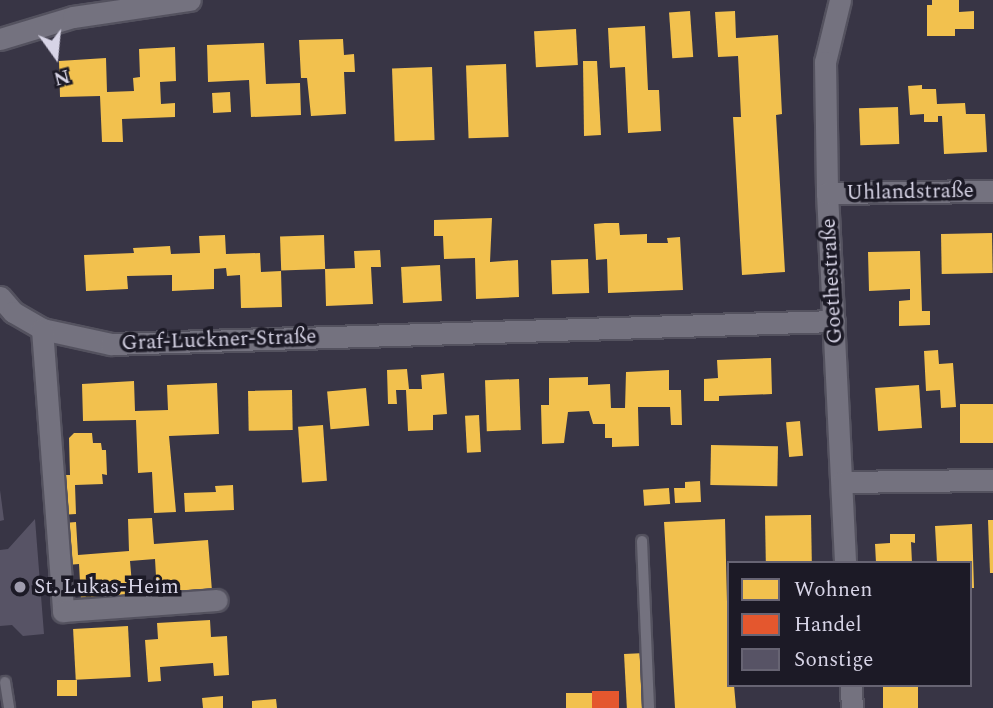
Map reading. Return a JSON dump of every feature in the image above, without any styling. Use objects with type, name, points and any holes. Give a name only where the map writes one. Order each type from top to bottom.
[{"type":"street","points":[[0,38],[73,17],[190,0]]},
{"type":"street","name":"Goethestraße","points":[[840,0],[825,62],[827,193],[845,561]]},
{"type":"street","name":"Uhlandstraße","points":[[827,193],[993,191]]},
{"type":"street","name":"Graf-Luckner-Straße","points":[[0,297],[13,312],[42,329],[111,344],[834,321]]},
{"type":"street","points":[[42,329],[63,611],[217,600]]},
{"type":"street","points":[[842,482],[993,480]]},
{"type":"street","points":[[851,687],[852,708]]},
{"type":"lane","points":[[642,541],[649,708]]},
{"type":"lane","points":[[5,682],[9,708]]},
{"type":"building: Wohnen","points":[[932,0],[959,0],[959,12],[974,11],[974,29],[955,29],[955,36],[927,36],[927,5],[932,5]]},
{"type":"building: Wohnen","points":[[690,11],[693,57],[672,58],[669,12]]},
{"type":"building: Wohnen","points":[[735,11],[736,38],[778,35],[782,114],[776,115],[785,272],[742,275],[733,117],[741,117],[738,56],[718,57],[715,12]]},
{"type":"building: Wohnen","points":[[645,26],[648,90],[659,90],[661,131],[628,133],[625,67],[610,68],[608,28]]},
{"type":"building: Wohnen","points":[[576,29],[578,65],[536,67],[534,31]]},
{"type":"building: Wohnen","points":[[343,39],[344,55],[354,54],[355,72],[344,72],[346,114],[311,116],[307,78],[301,78],[299,40]]},
{"type":"building: Wohnen","points":[[264,43],[266,84],[300,83],[301,115],[251,117],[249,80],[208,82],[207,45]]},
{"type":"building: Wohnen","points":[[175,47],[176,81],[160,82],[161,104],[175,103],[175,117],[122,119],[123,142],[102,142],[100,96],[60,97],[59,61],[106,58],[107,92],[134,91],[133,78],[140,77],[139,49]]},
{"type":"building: Wohnen","points":[[583,61],[597,61],[601,135],[584,136]]},
{"type":"building: Wohnen","points":[[506,64],[509,137],[469,138],[466,65]]},
{"type":"building: Wohnen","points":[[432,67],[435,140],[395,141],[392,68]]},
{"type":"building: Wohnen","points":[[922,85],[922,89],[936,89],[937,104],[965,103],[966,114],[985,114],[987,152],[944,154],[942,116],[938,116],[938,122],[924,122],[924,114],[910,115],[908,86]]},
{"type":"building: Wohnen","points":[[230,92],[231,112],[213,113],[212,93]]},
{"type":"building: Wohnen","points":[[898,107],[899,144],[860,145],[859,108]]},
{"type":"building: Wohnen","points":[[492,218],[490,262],[518,260],[519,297],[476,299],[475,258],[444,259],[443,236],[434,236],[434,220]]},
{"type":"building: Wohnen","points":[[619,223],[620,235],[647,234],[647,243],[668,243],[667,238],[680,237],[683,290],[608,293],[607,259],[596,260],[594,224]]},
{"type":"building: Wohnen","points":[[992,233],[993,273],[942,274],[941,234]]},
{"type":"building: Wohnen","points":[[225,235],[226,254],[260,253],[261,272],[281,271],[282,307],[241,308],[240,275],[227,276],[226,268],[214,269],[214,289],[172,291],[172,275],[127,276],[128,289],[86,291],[84,255],[134,253],[133,248],[170,246],[171,254],[200,253],[199,236]]},
{"type":"building: Wohnen","points":[[324,235],[325,269],[281,271],[280,237]]},
{"type":"building: Wohnen","points":[[380,250],[381,267],[371,267],[373,304],[326,306],[325,269],[355,268],[354,251]]},
{"type":"building: Wohnen","points":[[920,251],[922,311],[930,311],[930,325],[899,326],[899,301],[910,300],[910,289],[869,291],[868,252]]},
{"type":"building: Wohnen","points":[[588,259],[589,293],[552,294],[551,260]]},
{"type":"building: Wohnen","points":[[440,265],[442,301],[403,303],[401,267]]},
{"type":"building: Wohnen","points":[[938,350],[939,364],[953,363],[956,407],[941,408],[940,390],[926,391],[924,351]]},
{"type":"building: Wohnen","points":[[771,358],[772,394],[719,396],[719,401],[704,401],[704,379],[718,378],[717,360]]},
{"type":"building: Wohnen","points":[[407,369],[409,389],[422,389],[421,375],[444,373],[447,414],[433,415],[433,430],[408,431],[406,390],[396,390],[397,404],[388,404],[387,370]]},
{"type":"building: Wohnen","points":[[669,370],[669,390],[681,390],[682,425],[671,425],[670,407],[638,407],[639,446],[612,447],[612,438],[605,438],[605,424],[593,424],[589,411],[568,412],[564,443],[542,444],[541,405],[549,405],[549,378],[588,377],[588,385],[610,384],[611,408],[625,408],[626,372]]},
{"type":"building: Wohnen","points":[[519,379],[521,430],[487,431],[485,380]]},
{"type":"building: Wohnen","points":[[134,381],[135,411],[168,410],[167,385],[217,383],[219,434],[169,436],[176,512],[154,513],[152,472],[138,473],[136,420],[83,421],[82,384]]},
{"type":"building: Wohnen","points":[[919,385],[922,428],[878,431],[875,388]]},
{"type":"building: Wohnen","points":[[366,388],[369,426],[330,429],[327,391]]},
{"type":"building: Wohnen","points":[[292,390],[293,430],[249,431],[248,391]]},
{"type":"building: Wohnen","points":[[960,404],[993,404],[993,443],[960,443]]},
{"type":"building: Wohnen","points":[[479,415],[481,452],[467,453],[465,416]]},
{"type":"building: Wohnen","points":[[800,421],[803,456],[789,457],[786,422]]},
{"type":"building: Wohnen","points":[[323,425],[327,481],[302,483],[298,427]]},
{"type":"building: Wohnen","points":[[74,433],[92,433],[93,443],[101,443],[102,450],[106,450],[107,475],[102,474],[103,484],[75,485],[76,514],[60,515],[59,475],[70,475],[69,438]]},
{"type":"building: Wohnen","points":[[711,445],[778,446],[777,486],[710,485]]},
{"type":"building: Wohnen","points":[[700,481],[701,502],[675,503],[674,488],[685,488],[685,482]]},
{"type":"building: Wohnen","points":[[233,485],[234,510],[185,512],[184,493],[216,492],[215,486]]},
{"type":"building: Wohnen","points":[[669,488],[670,504],[644,506],[643,490]]},
{"type":"building: Wohnen","points":[[811,515],[812,561],[766,561],[765,516]]},
{"type":"building: Wohnen","points":[[152,518],[154,544],[208,540],[212,591],[157,594],[155,559],[130,561],[133,596],[81,600],[79,564],[67,565],[64,523],[76,522],[78,555],[129,551],[128,519]]},
{"type":"building: Wohnen","points":[[725,519],[727,687],[734,687],[736,708],[675,708],[664,522]]},
{"type":"building: Wohnen","points":[[988,520],[993,520],[993,573],[990,573]]},
{"type":"building: Wohnen","points":[[972,524],[974,588],[972,561],[937,561],[935,526]]},
{"type":"building: Wohnen","points":[[890,534],[915,534],[915,543],[911,542],[912,561],[876,561],[875,544],[890,543]]},
{"type":"building: Wohnen","points":[[210,620],[211,637],[227,636],[229,675],[214,676],[213,663],[160,667],[161,681],[148,682],[145,640],[158,639],[157,623]]},
{"type":"building: Wohnen","points":[[128,626],[131,677],[76,680],[73,629]]},
{"type":"building: Wohnen","points":[[645,653],[648,708],[627,708],[624,654]]},
{"type":"building: Wohnen","points":[[57,680],[77,680],[77,696],[57,696]]},
{"type":"building: Wohnen","points":[[883,687],[918,687],[918,708],[883,708]]},
{"type":"building: Wohnen","points":[[566,693],[592,693],[592,708],[566,708]]},
{"type":"building: Wohnen","points":[[223,696],[223,708],[203,708],[202,698]]},
{"type":"building: Wohnen","points":[[276,699],[277,708],[252,708],[252,701]]},
{"type":"building: Handel","points":[[592,691],[619,691],[619,708],[592,708]]},
{"type":"building: Sonstige","points":[[0,490],[4,520],[0,521]]},
{"type":"building: Sonstige","name":"St. Lukas-Heim","points":[[35,519],[44,634],[23,636],[12,625],[0,626],[0,550],[8,549]]},
{"type":"place","name":"St. Lukas-Heim","points":[[20,587]]}]
